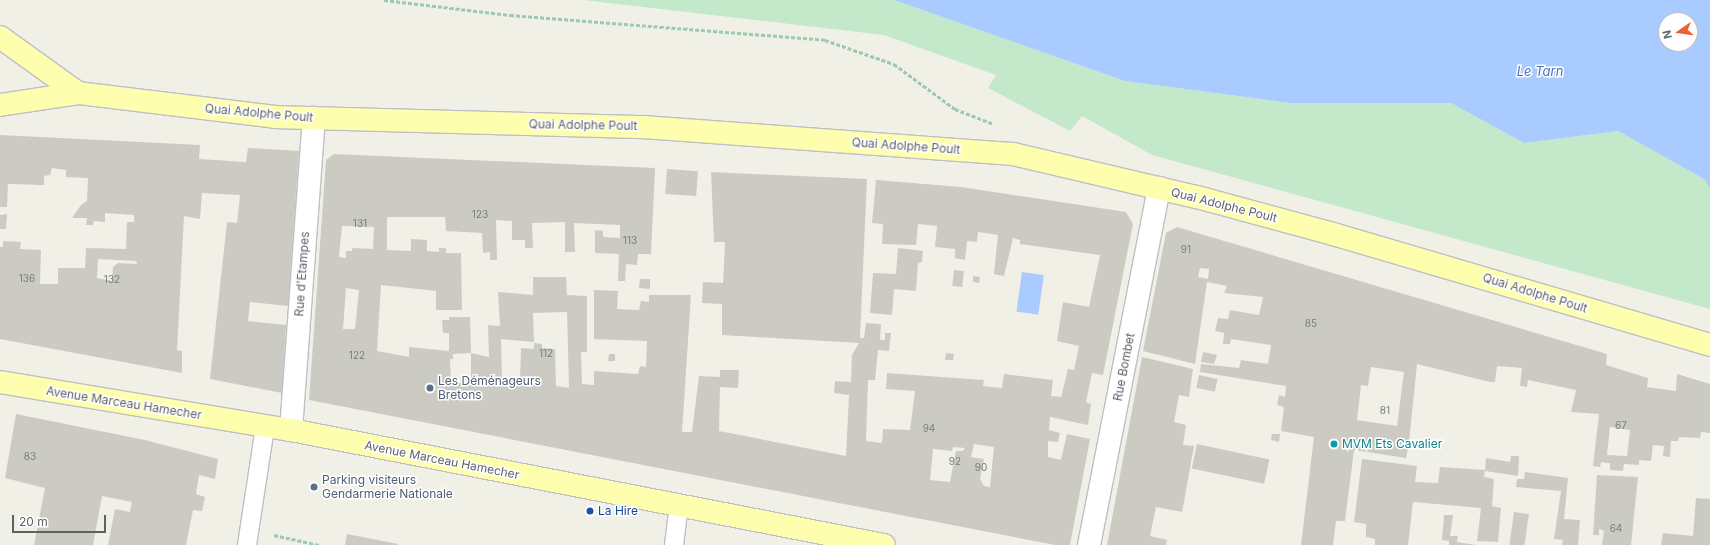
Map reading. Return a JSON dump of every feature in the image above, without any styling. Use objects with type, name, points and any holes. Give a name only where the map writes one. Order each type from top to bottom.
[{"type":"main road","name":"Quai Adolphe Poult","points":[[0,37],[78,93]]},
{"type":"main road","name":"Quai Adolphe Poult","points":[[0,105],[78,93],[275,117],[644,127],[1013,154],[1158,188],[1333,234],[1710,345]]},
{"type":"main road","name":"Avenue Marceau Hamecher","points":[[0,382],[265,427],[291,430],[884,545]]},
{"type":"street","name":"Rue d'Etampes","points":[[291,430],[314,118]]},
{"type":"street","name":"Rue Bombet","points":[[1089,545],[1158,188]]},
{"type":"lane","points":[[247,545],[265,427]]},
{"type":"lane","points":[[674,545],[680,506]]},
{"type":"path","points":[[384,0],[510,15],[825,40],[894,64],[955,110],[996,125]]},
{"type":"path","points":[[272,534],[319,545]]},
{"type":"green space","points":[[583,0],[894,0],[1125,81],[1290,103],[1451,103],[1524,143],[1618,131],[1704,179],[1710,189],[1710,309],[1152,155],[1082,116],[1070,131],[988,88],[996,75],[884,35]]},
{"type":"water","name":"Le Tarn","points":[[894,0],[1710,0],[1710,189],[1704,179],[1618,131],[1524,143],[1451,103],[1290,103],[1125,81]]},
{"type":"water","points":[[1022,272],[1044,275],[1038,315],[1016,312]]},
{"type":"building","points":[[0,135],[200,145],[199,159],[246,162],[248,148],[299,151],[288,306],[250,302],[248,321],[286,325],[282,393],[210,379],[227,222],[237,223],[240,195],[202,193],[200,219],[184,216],[177,350],[182,351],[182,373],[0,339],[0,247],[3,247],[3,241],[21,242],[20,249],[41,250],[40,284],[58,284],[58,268],[85,268],[86,248],[126,249],[127,222],[134,222],[134,215],[105,213],[105,222],[94,221],[93,225],[86,225],[87,218],[72,218],[81,205],[87,201],[88,178],[66,177],[66,170],[52,168],[50,175],[44,176],[44,185],[8,184],[7,207],[0,207]],"holes":[[[98,259],[136,261],[137,264],[118,263],[113,267],[112,281],[97,278]]]},
{"type":"building","points":[[334,154],[655,168],[651,254],[638,254],[637,265],[626,264],[625,281],[618,281],[619,254],[595,253],[595,230],[603,231],[603,237],[620,238],[620,225],[574,223],[575,252],[565,252],[565,222],[532,223],[533,248],[525,248],[525,240],[512,240],[512,221],[496,220],[497,260],[490,260],[490,252],[483,253],[482,233],[446,231],[445,217],[387,217],[387,250],[411,251],[411,239],[427,240],[427,251],[439,252],[439,248],[446,248],[446,253],[461,253],[462,310],[436,310],[436,291],[381,285],[377,351],[409,357],[409,347],[449,351],[449,333],[443,333],[442,320],[449,320],[449,317],[470,317],[471,353],[489,357],[488,325],[500,326],[498,292],[533,295],[533,277],[566,277],[567,295],[587,296],[587,352],[581,352],[582,384],[594,385],[594,371],[638,374],[640,366],[646,367],[647,341],[594,339],[594,290],[618,291],[617,309],[639,310],[641,301],[649,302],[649,295],[691,295],[682,432],[692,432],[699,376],[720,377],[720,370],[739,370],[738,388],[720,387],[719,431],[846,456],[849,395],[834,393],[835,381],[851,382],[852,355],[859,343],[722,335],[722,304],[702,303],[703,282],[723,283],[725,242],[714,242],[711,172],[867,179],[860,338],[864,338],[866,323],[881,324],[880,340],[885,340],[885,333],[891,333],[889,351],[878,350],[875,380],[868,380],[866,441],[882,443],[883,429],[910,430],[915,391],[886,389],[887,373],[984,380],[983,386],[1002,388],[1004,374],[1053,380],[1051,396],[1061,397],[1068,369],[1074,370],[1079,346],[1057,341],[1063,302],[1089,307],[1100,255],[1020,244],[1020,240],[1013,238],[1004,276],[994,274],[998,235],[978,232],[977,242],[967,241],[965,260],[955,258],[955,249],[935,247],[937,226],[918,224],[916,245],[882,244],[883,224],[872,223],[876,180],[961,187],[1126,212],[1133,224],[1103,375],[1092,373],[1086,402],[1091,404],[1088,425],[1050,417],[1049,430],[1060,433],[1058,442],[1048,441],[1048,457],[1061,460],[1067,434],[1090,439],[1070,545],[1055,545],[309,400],[326,160]],"holes":[[[342,226],[374,227],[373,249],[352,248],[352,251],[346,251],[346,258],[339,257]],[[346,288],[359,290],[355,329],[343,329]],[[567,312],[569,388],[556,386],[555,349],[542,348],[542,344],[534,343],[534,349],[521,348],[520,382],[502,379],[501,339],[534,342],[533,313]],[[471,353],[471,383],[451,383],[450,359],[453,359],[453,354]],[[974,444],[994,447],[990,487],[984,486],[980,479],[984,459],[971,457]],[[953,447],[965,448],[963,451],[956,451],[950,482],[930,480],[933,449],[952,451]]]},
{"type":"building","points":[[667,169],[698,171],[696,196],[665,194]]},
{"type":"building","points":[[7,214],[6,229],[0,229],[0,215]]},
{"type":"building","points":[[1177,227],[1607,354],[1606,365],[1648,378],[1647,387],[1676,391],[1677,374],[1710,384],[1710,433],[1701,432],[1700,438],[1679,437],[1678,441],[1671,441],[1670,457],[1663,456],[1664,446],[1653,445],[1651,461],[1639,460],[1639,465],[1624,464],[1623,471],[1610,470],[1610,463],[1601,462],[1600,467],[1593,466],[1599,414],[1571,412],[1576,390],[1528,380],[1527,387],[1520,386],[1522,368],[1497,366],[1495,382],[1490,382],[1417,364],[1409,442],[1415,444],[1414,448],[1408,448],[1406,458],[1354,450],[1345,521],[1336,521],[1333,545],[1301,545],[1314,437],[1281,431],[1284,407],[1277,405],[1279,395],[1285,397],[1286,386],[1200,372],[1201,364],[1239,368],[1241,360],[1268,364],[1271,345],[1231,339],[1230,344],[1223,344],[1224,333],[1215,331],[1218,318],[1228,319],[1230,310],[1259,315],[1263,297],[1224,293],[1227,286],[1207,282],[1195,364],[1143,351],[1166,233]],"holes":[[[1200,268],[1209,269],[1208,279],[1198,277]],[[1371,367],[1404,372],[1397,426],[1357,420],[1361,385],[1368,386]],[[1610,427],[1630,430],[1627,456],[1607,455]]]},
{"type":"building","points":[[898,248],[923,251],[922,262],[918,263],[916,291],[894,289],[892,315],[870,313],[873,273],[896,274]]},
{"type":"building","points":[[954,270],[964,271],[962,287],[952,286]]},
{"type":"building","points":[[973,276],[980,277],[979,283],[973,282]]},
{"type":"building","points":[[640,279],[650,279],[650,289],[639,288]]},
{"type":"building","points":[[1203,352],[1217,355],[1214,364],[1201,362]]},
{"type":"building","points":[[946,353],[954,354],[953,360],[945,360]]},
{"type":"building","points":[[609,354],[615,354],[615,361],[608,361]]},
{"type":"building","points":[[1142,357],[1193,369],[1189,397],[1179,395],[1174,422],[1186,425],[1183,445],[1194,446],[1185,496],[1182,512],[1156,507],[1150,536],[1167,540],[1166,545],[1107,545]]},
{"type":"building","points":[[1199,375],[1218,379],[1215,392],[1196,388]]},
{"type":"building","points":[[16,414],[145,440],[218,459],[215,479],[199,475],[196,494],[205,497],[202,511],[193,510],[186,545],[108,545],[115,509],[130,512],[132,502],[102,496],[93,545],[34,545],[45,488],[5,478]]},
{"type":"building","points":[[1272,434],[1280,434],[1279,442],[1271,440]]},
{"type":"building","points":[[1197,444],[1269,459],[1264,484],[1192,468]]},
{"type":"building","points":[[1511,456],[1519,456],[1518,476],[1485,471],[1486,458],[1510,462]]},
{"type":"building","points":[[1362,459],[1417,466],[1415,482],[1438,483],[1440,467],[1485,470],[1484,477],[1494,479],[1492,506],[1501,508],[1498,542],[1477,541],[1481,508],[1413,502],[1408,545],[1375,545],[1375,539],[1366,537],[1366,524],[1354,522]]},
{"type":"building","points":[[1525,472],[1568,478],[1564,519],[1580,520],[1578,545],[1562,545],[1563,540],[1554,539],[1561,491],[1516,487],[1517,479],[1524,479]]},
{"type":"building","points":[[1597,475],[1638,477],[1631,545],[1602,545],[1604,531],[1599,529],[1599,535],[1593,535]]},
{"type":"building","points":[[1696,498],[1710,499],[1710,545],[1661,545],[1663,533],[1693,536]]},
{"type":"building","points":[[1514,512],[1529,514],[1525,545],[1509,545]]},
{"type":"building","points":[[1444,515],[1453,515],[1450,536],[1458,536],[1457,542],[1476,545],[1449,545],[1449,541],[1442,540]]},
{"type":"building","points":[[347,534],[398,544],[398,545],[345,545]]},
{"type":"place","name":"Les Déménageurs Bretons","points":[[430,388]]},
{"type":"place","name":"MVM Ets Cavalier","points":[[1334,444]]},
{"type":"place","name":"Parking visiteurs Gendarmerie Nationale","points":[[314,487]]},
{"type":"place","name":"La Hire","points":[[590,511]]}]
